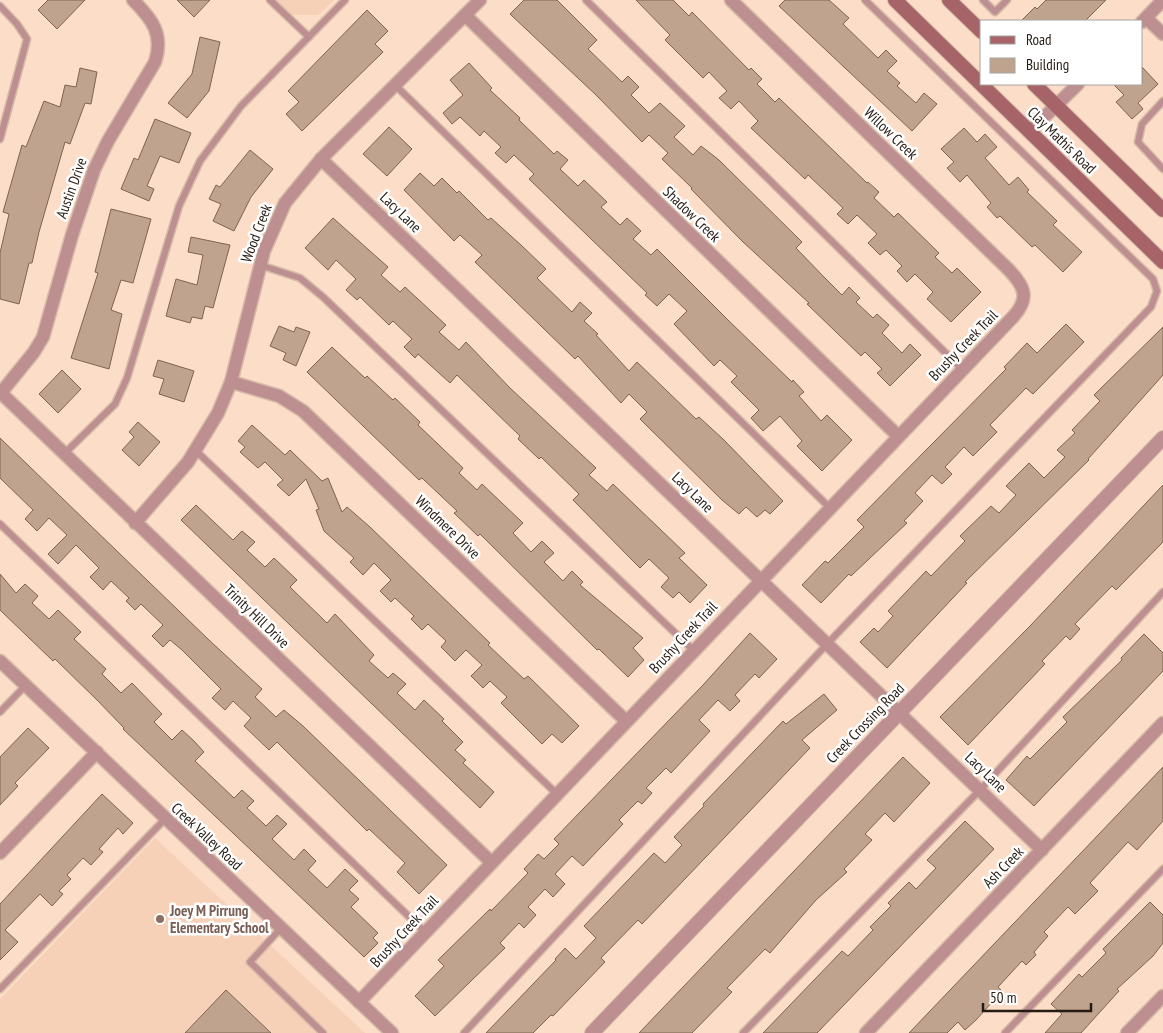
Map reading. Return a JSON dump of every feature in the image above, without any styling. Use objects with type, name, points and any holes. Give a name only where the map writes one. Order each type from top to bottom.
[{"type":"main road","name":"Clay Mathis Road","points":[[895,0],[980,82]]},
{"type":"main road","points":[[949,0],[980,30]]},
{"type":"main road","name":"Clay Mathis Road","points":[[983,85],[1163,262]]},
{"type":"main road","name":"Clay Mathis Road","points":[[1035,85],[1163,210]]},
{"type":"street","name":"Austin Drive","points":[[0,393],[34,352],[43,337],[72,235],[94,170],[108,141],[155,62],[159,44],[155,24],[133,0]]},
{"type":"street","name":"Wood Creek","points":[[135,523],[196,450],[210,428],[231,382],[260,265],[276,218],[285,203],[321,159],[480,0]]},
{"type":"street","name":"Willow Creek","points":[[731,0],[1009,270],[1018,279],[1024,293]]},
{"type":"street","points":[[1163,0],[1144,20],[1163,34]]},
{"type":"street","name":"Shadow Creek","points":[[465,15],[897,435]]},
{"type":"street","points":[[1030,131],[1077,85]]},
{"type":"street","name":"Lacy Lane","points":[[321,159],[1042,850]]},
{"type":"street","name":"Brushy Creek Trail","points":[[359,1002],[829,506],[1019,309],[1024,293]]},
{"type":"street","name":"Windmere Drive","points":[[231,382],[278,396],[303,411],[626,721]]},
{"type":"street","name":"Trinity Hill Drive","points":[[0,393],[491,862]]},
{"type":"street","name":"Creek Crossing Road","points":[[592,1033],[1163,438]]},
{"type":"street","name":"Creek Valley Road","points":[[0,661],[392,1033]]},
{"type":"street","name":"Ash Creek","points":[[866,1033],[1163,723]]},
{"type":"street","points":[[0,853],[97,752]]},
{"type":"street","points":[[1127,1033],[1163,996]]},
{"type":"lane","points":[[270,0],[309,37]]},
{"type":"lane","points":[[64,454],[116,404],[127,378],[179,206],[200,161],[241,106],[345,0]]},
{"type":"lane","points":[[586,0],[962,369]]},
{"type":"lane","points":[[464,1033],[828,643],[1151,307],[1157,291],[1153,279],[865,0]]},
{"type":"lane","points":[[983,0],[995,12],[1007,0]]},
{"type":"lane","points":[[0,6],[17,24],[27,40],[0,139]]},
{"type":"lane","points":[[395,85],[829,506]]},
{"type":"lane","points":[[1163,101],[1142,124],[1138,142],[1163,169]]},
{"type":"lane","points":[[260,265],[300,278],[323,297],[693,650]]},
{"type":"lane","points":[[196,450],[557,794]]},
{"type":"lane","points":[[0,524],[425,932]]},
{"type":"lane","points":[[743,1033],[980,790],[1163,592]]},
{"type":"lane","points":[[0,712],[26,685]]},
{"type":"lane","points":[[0,989],[165,819]]},
{"type":"lane","points":[[1004,1033],[1163,869]]},
{"type":"lane","points":[[281,928],[250,962],[324,1033]]},
{"type":"shaded area","points":[[271,0],[334,0],[318,15],[286,15]]},
{"type":"shaded area","name":"Joey M Pirrung Elementary School","points":[[155,838],[365,1033],[0,1033],[0,999]]},
{"type":"building","points":[[48,0],[85,0],[57,29],[38,10]]},
{"type":"building","points":[[177,0],[210,0],[194,17]]},
{"type":"building","points":[[524,0],[557,0],[597,40],[588,49],[622,82],[628,76],[639,87],[631,95],[649,113],[660,103],[685,126],[674,137],[693,155],[701,146],[719,160],[802,242],[796,248],[842,295],[849,287],[860,298],[856,302],[873,318],[877,314],[889,325],[882,333],[902,353],[910,344],[921,355],[890,386],[877,373],[882,369],[865,352],[861,356],[807,304],[809,303],[742,241],[662,159],[668,153],[649,135],[642,142],[597,96],[510,14]]},
{"type":"building","points":[[636,0],[673,0],[689,16],[692,12],[749,70],[751,68],[762,79],[757,84],[775,102],[779,98],[867,183],[879,192],[874,198],[894,217],[898,213],[939,253],[935,257],[952,273],[957,268],[981,292],[951,322],[927,299],[933,292],[915,274],[907,282],[897,271],[902,266],[886,250],[880,255],[868,243],[877,234],[857,215],[848,224],[837,214],[843,208],[808,175],[805,179],[751,128],[758,121],[739,101],[731,109],[719,98],[727,91],[709,72],[703,78],[665,40],[670,35]]},
{"type":"building","points":[[785,0],[829,0],[849,18],[843,24],[878,58],[886,50],[897,61],[887,71],[900,83],[897,86],[916,103],[924,93],[937,104],[912,131],[779,6]]},
{"type":"building","points":[[1046,0],[1106,0],[1086,20],[1022,20],[1035,7],[1037,9]]},
{"type":"building","points":[[367,10],[388,31],[375,44],[383,52],[302,131],[286,114],[299,102],[288,91]]},
{"type":"building","points":[[200,37],[220,42],[209,91],[187,118],[168,103],[192,74]]},
{"type":"building","points":[[469,63],[492,88],[490,90],[520,118],[519,120],[554,154],[557,151],[568,160],[560,169],[578,186],[584,180],[607,202],[601,207],[620,225],[627,218],[641,231],[633,239],[651,255],[657,249],[792,382],[793,380],[804,392],[799,396],[821,421],[827,415],[852,440],[822,471],[797,446],[802,441],[780,416],[763,431],[751,418],[759,410],[731,382],[737,376],[720,360],[714,366],[674,324],[687,311],[669,294],[657,306],[645,295],[647,293],[529,179],[534,174],[514,155],[506,163],[495,153],[501,147],[484,131],[480,136],[460,117],[452,124],[443,113],[463,95],[450,80]]},
{"type":"building","points":[[80,68],[97,72],[91,104],[85,103],[70,144],[65,142],[32,263],[29,263],[19,304],[0,299],[0,253],[9,214],[3,212],[22,145],[26,147],[44,101],[60,107],[65,85],[76,87]]},
{"type":"building","points":[[1143,68],[1158,84],[1138,103],[1143,109],[1132,119],[1116,102],[1124,95],[1114,85],[1143,85]]},
{"type":"building","points":[[155,119],[191,133],[179,163],[160,156],[147,186],[154,189],[149,201],[121,189],[134,158],[138,160]]},
{"type":"building","points":[[389,127],[412,149],[387,176],[363,154]]},
{"type":"building","points":[[964,128],[977,142],[985,134],[997,147],[985,158],[1009,185],[1018,177],[1029,190],[1027,192],[1057,221],[1053,225],[1082,252],[1063,272],[1035,245],[1032,247],[1000,216],[997,218],[987,207],[991,203],[967,175],[960,182],[947,168],[954,162],[941,149]]},
{"type":"building","points":[[250,150],[273,169],[251,197],[234,231],[213,221],[221,204],[209,199],[216,185],[220,187]]},
{"type":"building","points":[[420,173],[434,186],[442,178],[457,193],[459,191],[488,220],[491,218],[521,245],[546,269],[537,278],[572,312],[580,302],[592,313],[584,321],[598,334],[596,335],[629,371],[637,362],[696,419],[699,417],[724,440],[783,501],[770,514],[765,510],[757,517],[746,507],[739,514],[722,500],[640,419],[647,412],[629,394],[621,403],[578,356],[575,359],[475,262],[482,255],[460,235],[454,241],[404,190]]},
{"type":"building","points":[[111,209],[151,219],[133,283],[121,280],[111,310],[122,314],[109,369],[71,358],[98,273],[95,272]]},
{"type":"building","points":[[333,218],[388,267],[381,275],[400,292],[405,287],[446,325],[439,332],[459,350],[466,342],[510,388],[596,468],[589,475],[607,491],[613,484],[685,553],[679,558],[707,585],[690,603],[679,592],[673,598],[661,587],[669,578],[649,559],[640,568],[573,500],[579,494],[541,457],[539,459],[518,439],[520,436],[457,375],[450,383],[418,354],[415,358],[404,347],[412,339],[393,321],[389,325],[360,297],[357,300],[346,290],[356,279],[336,260],[328,270],[305,248]]},
{"type":"building","points":[[191,237],[230,245],[213,308],[205,306],[202,319],[192,317],[190,323],[166,316],[176,279],[197,285],[203,255],[188,252]]},
{"type":"building","points":[[1066,324],[1084,342],[1033,394],[1026,388],[990,425],[997,432],[973,456],[964,447],[945,467],[952,474],[942,484],[932,475],[915,493],[923,501],[904,521],[907,523],[851,576],[849,574],[821,603],[802,585],[825,561],[828,563],[864,527],[857,520],[1006,369],[1004,367],[1027,343],[1037,353]]},
{"type":"building","points":[[279,326],[294,332],[296,327],[310,332],[296,366],[283,360],[286,353],[270,346]]},
{"type":"building","points":[[1163,327],[1163,375],[1089,460],[965,582],[967,583],[887,668],[860,642],[874,628],[878,632],[893,616],[888,611],[926,571],[931,576],[965,541],[960,536],[991,506],[999,513],[1016,495],[1006,486],[1029,463],[1044,478],[1065,457],[1057,450],[1075,433],[1072,430],[1100,401],[1094,395]]},
{"type":"building","points":[[332,347],[365,378],[367,376],[393,400],[395,398],[420,422],[418,425],[463,468],[459,473],[477,490],[482,484],[523,523],[513,533],[531,552],[542,541],[554,553],[544,562],[563,581],[572,571],[583,582],[580,585],[643,638],[633,648],[644,660],[628,677],[599,649],[597,650],[480,534],[478,536],[454,513],[457,511],[422,478],[419,480],[307,372]]},
{"type":"building","points":[[158,360],[194,371],[184,402],[159,394],[164,379],[153,376]]},
{"type":"building","points":[[62,370],[81,389],[58,413],[39,394]]},
{"type":"building","points":[[138,422],[160,442],[139,466],[122,450],[134,437],[129,432]]},
{"type":"building","points":[[252,425],[285,455],[290,450],[322,481],[328,478],[342,512],[347,507],[370,527],[490,643],[488,645],[524,679],[528,676],[579,726],[562,743],[552,734],[542,744],[501,703],[507,697],[490,681],[483,688],[471,676],[482,665],[466,650],[455,661],[441,647],[446,641],[428,624],[422,630],[411,619],[414,616],[395,598],[391,602],[380,591],[391,580],[374,563],[363,575],[350,562],[354,558],[324,531],[316,510],[319,509],[306,479],[289,496],[277,485],[283,480],[265,462],[258,468],[240,452],[245,447],[238,441]]},
{"type":"building","points":[[0,438],[262,689],[255,697],[276,717],[284,710],[303,726],[447,865],[419,894],[397,872],[405,863],[369,829],[367,831],[277,742],[269,750],[244,726],[251,718],[233,701],[225,710],[212,698],[221,689],[182,650],[170,640],[163,647],[152,636],[163,625],[141,604],[135,610],[126,601],[129,598],[111,581],[103,590],[90,577],[99,568],[76,545],[58,564],[48,554],[67,535],[49,518],[37,531],[25,519],[33,510],[0,478]]},
{"type":"building","points":[[1163,485],[1163,542],[1116,590],[1112,586],[1075,624],[1080,629],[1070,640],[1066,636],[1042,661],[1045,664],[968,745],[940,717],[1030,626]]},
{"type":"building","points":[[196,505],[233,540],[242,531],[255,542],[247,550],[265,567],[274,558],[297,580],[290,587],[327,623],[335,614],[374,655],[369,661],[388,678],[393,673],[406,684],[397,693],[415,710],[424,700],[444,719],[442,721],[463,742],[455,750],[466,760],[463,763],[494,792],[480,808],[181,520]]},
{"type":"building","points":[[0,574],[16,593],[25,584],[38,596],[32,603],[49,619],[58,610],[81,632],[74,639],[106,669],[102,674],[121,693],[132,683],[162,714],[154,722],[172,740],[182,730],[194,741],[204,752],[195,761],[234,798],[242,790],[254,801],[247,808],[266,826],[277,815],[287,824],[272,839],[294,860],[304,849],[316,861],[308,870],[327,888],[345,869],[358,881],[349,890],[359,899],[351,907],[378,933],[373,938],[378,943],[364,957],[123,729],[98,701],[55,659],[53,661],[0,610]]},
{"type":"building","points":[[750,633],[777,659],[759,678],[755,674],[735,695],[740,701],[730,711],[718,700],[699,720],[710,731],[671,773],[666,768],[646,788],[652,793],[642,804],[638,801],[619,820],[623,824],[583,866],[572,856],[555,874],[565,884],[553,897],[545,889],[528,907],[536,915],[524,928],[519,923],[500,943],[505,948],[435,1016],[415,996],[444,966],[438,960],[490,909],[491,911],[528,873],[524,869],[538,854],[544,859],[559,844],[554,839],[703,685]]},
{"type":"building","points":[[1144,634],[1163,653],[1163,671],[1034,806],[1006,780],[1027,756],[1030,759],[1067,722],[1063,717],[1122,660],[1121,658]]},
{"type":"building","points":[[824,694],[837,710],[802,740],[810,748],[642,924],[638,920],[601,958],[605,962],[553,1016],[551,1015],[533,1033],[486,1033],[556,960],[565,948],[576,959],[596,938],[584,926],[654,853],[665,863],[682,845],[674,837],[704,806],[703,804],[783,721],[786,724]]},
{"type":"building","points":[[28,728],[49,748],[15,783],[18,786],[0,805],[0,757]]},
{"type":"building","points":[[903,757],[930,783],[894,822],[885,813],[865,834],[872,840],[844,869],[847,872],[816,900],[770,953],[765,949],[727,988],[732,992],[692,1033],[639,1033]]},
{"type":"building","points":[[1163,767],[1163,821],[1137,850],[1128,842],[1090,883],[1098,891],[1075,914],[1068,907],[1044,932],[1048,936],[1034,952],[1036,955],[1026,965],[1022,961],[998,987],[1002,991],[976,1020],[965,1030],[958,1022],[947,1033],[909,1033]]},
{"type":"building","points":[[102,794],[133,823],[123,834],[118,828],[99,849],[103,852],[91,865],[83,858],[67,875],[71,879],[59,891],[63,894],[52,906],[40,894],[5,930],[18,942],[0,960],[0,904]]},
{"type":"building","points":[[965,821],[994,849],[817,1033],[763,1033],[842,951],[848,956],[873,930],[870,927],[891,906],[888,903],[909,882],[916,889],[936,868],[927,860]]},
{"type":"building","points":[[1150,902],[1163,915],[1163,943],[1153,956],[1117,989],[1119,991],[1081,1033],[1045,1033],[1062,1014],[1051,1004],[1079,974],[1082,977],[1106,953],[1103,949]]},
{"type":"building","points":[[226,990],[271,1033],[185,1033]]},
{"type":"place","name":"Joey M Pirrung Elementary School","points":[[160,919]]}]
